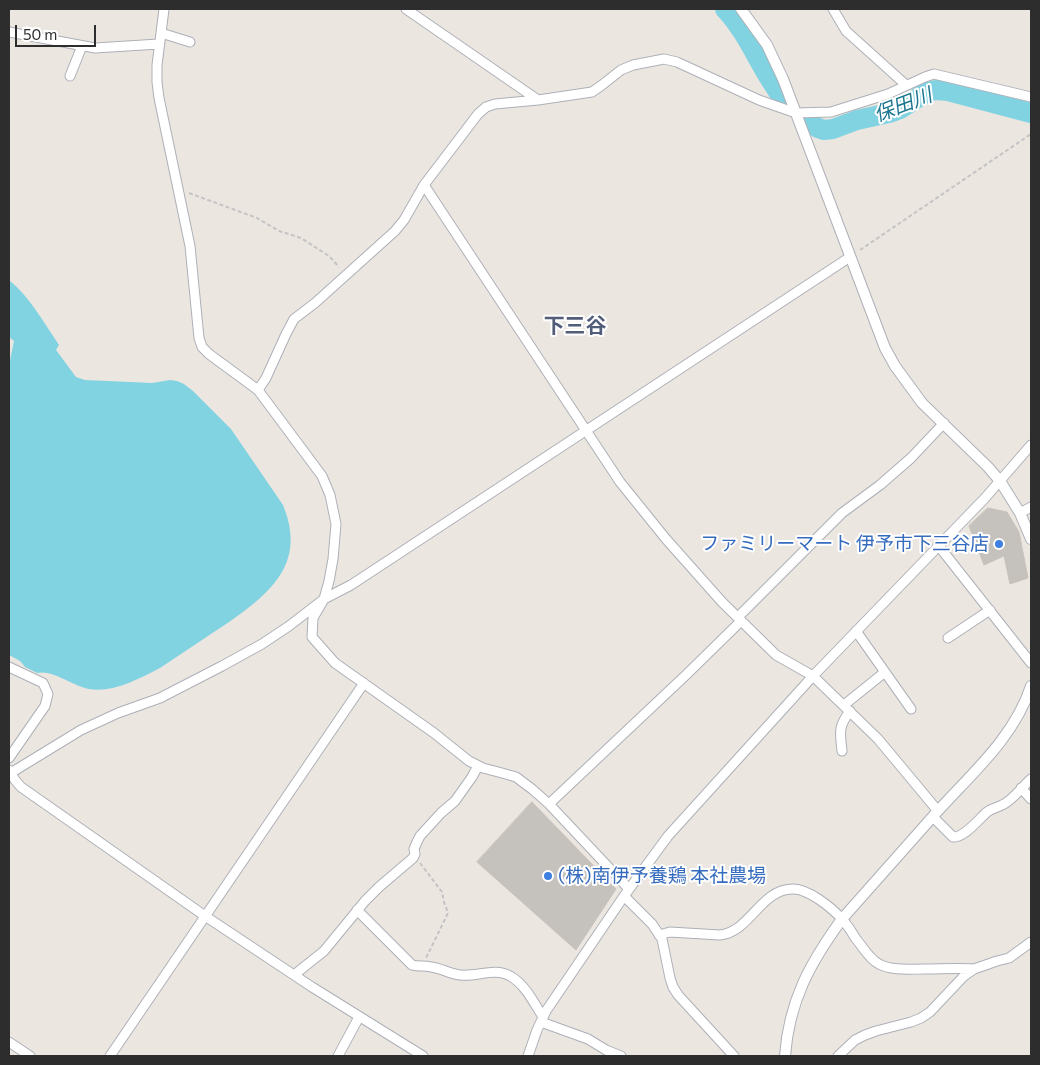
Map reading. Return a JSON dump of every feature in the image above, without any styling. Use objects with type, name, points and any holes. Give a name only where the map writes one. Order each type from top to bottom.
[{"type":"street","points":[[164,9],[159,44],[157,82],[190,246],[199,338],[202,347],[258,390],[322,476],[330,494],[336,524],[330,581],[324,599],[313,618],[312,637],[335,663],[434,733],[469,761],[483,768],[516,778],[549,804],[652,924],[662,939],[673,987],[734,1056]]},
{"type":"street","points":[[406,9],[538,100]]},
{"type":"street","points":[[741,9],[767,45],[783,79],[876,328],[890,357],[922,402],[988,467],[1000,482],[1020,512],[1031,539]]},
{"type":"street","points":[[833,9],[846,31],[906,85]]},
{"type":"street","points":[[9,32],[95,48],[159,44]]},
{"type":"street","points":[[161,33],[190,42]]},
{"type":"street","points":[[70,76],[82,46]]},
{"type":"street","points":[[258,390],[266,378],[294,319],[315,303],[395,230],[404,220],[424,185],[478,114],[486,107],[495,104],[592,92],[621,70],[634,65],[664,59],[677,62],[759,100],[796,113],[831,112],[888,94],[934,74],[1031,97]]},
{"type":"street","points":[[424,185],[620,482],[666,539],[722,602],[776,655],[813,676],[878,738],[953,837],[957,838],[989,810],[1002,805],[1031,778]]},
{"type":"street","points":[[423,1056],[294,975],[205,916],[21,786],[9,772],[81,730],[118,713],[160,698],[262,644],[324,599],[351,585],[850,257]]},
{"type":"street","points":[[549,804],[687,674],[842,513],[880,485],[911,458],[944,424]]},
{"type":"street","points":[[528,1056],[537,1030],[556,997],[668,836],[813,676],[1000,482],[1031,445]]},
{"type":"street","points":[[1020,512],[1031,507]]},
{"type":"street","points":[[938,545],[1031,663]]},
{"type":"street","points":[[948,638],[990,610]]},
{"type":"street","points":[[856,631],[911,709]]},
{"type":"street","points":[[9,667],[43,684],[48,694],[45,706],[9,758]]},
{"type":"street","points":[[842,751],[840,731],[847,708],[885,672]]},
{"type":"street","points":[[110,1056],[364,683]]},
{"type":"street","points":[[785,1056],[788,1031],[799,992],[816,956],[842,919],[1001,741],[1013,724],[1031,686]]},
{"type":"street","points":[[294,975],[324,951],[379,887],[414,856],[414,849],[420,836],[455,800],[478,766]]},
{"type":"street","points":[[1021,788],[1031,799]]},
{"type":"street","points":[[659,935],[670,932],[726,935],[739,927],[766,900],[776,893],[781,890],[796,889],[813,896],[842,919],[872,959],[879,964],[902,969],[974,969]]},
{"type":"street","points":[[358,910],[412,965],[430,966],[459,975],[495,972],[511,976],[519,983],[542,1020],[621,1056]]},
{"type":"street","points":[[838,1056],[855,1040],[865,1035],[876,1030],[921,1018],[930,1012],[964,976],[974,969],[1008,958],[1031,942]]},
{"type":"street","points":[[338,1056],[360,1017]]},
{"type":"street","points":[[9,1042],[30,1056]]},
{"type":"path","points":[[850,257],[1031,134]]},
{"type":"path","points":[[178,189],[257,218],[279,231],[301,238],[330,256],[346,275]]},
{"type":"path","points":[[414,856],[442,892],[448,913],[421,967]]},
{"type":"water","points":[[9,280],[24,294],[36,311],[59,345],[56,350],[76,377],[85,380],[152,383],[170,380],[184,384],[193,391],[231,429],[283,505],[288,518],[291,539],[287,561],[282,573],[274,584],[254,604],[160,668],[135,681],[116,687],[98,690],[89,689],[49,673],[37,673],[9,655],[9,365],[14,341],[9,337]]},
{"type":"building","name":"ファミリーマート 伊予市下三谷店","points":[[988,508],[1007,512],[1019,532],[1028,578],[1010,584],[1004,556],[984,565],[969,526]]},
{"type":"building","name":"(株)南伊予養鶏 本社農場","points":[[532,802],[616,889],[576,950],[477,862]]},
{"type":"waterway","name":"保田川","points":[[725,9],[743,33],[784,100]]},
{"type":"waterway","name":"保田川","points":[[806,120],[818,128],[824,130],[833,129],[857,120],[900,109],[927,92],[936,90],[948,91],[1031,113]]},
{"type":"place","name":"ファミリーマート 伊予市下三谷店","points":[[999,544]]},
{"type":"place","name":"(株)南伊予養鶏 本社農場","points":[[548,876]]},
{"type":"district","name":"下三谷","points":[[575,326]]}]
